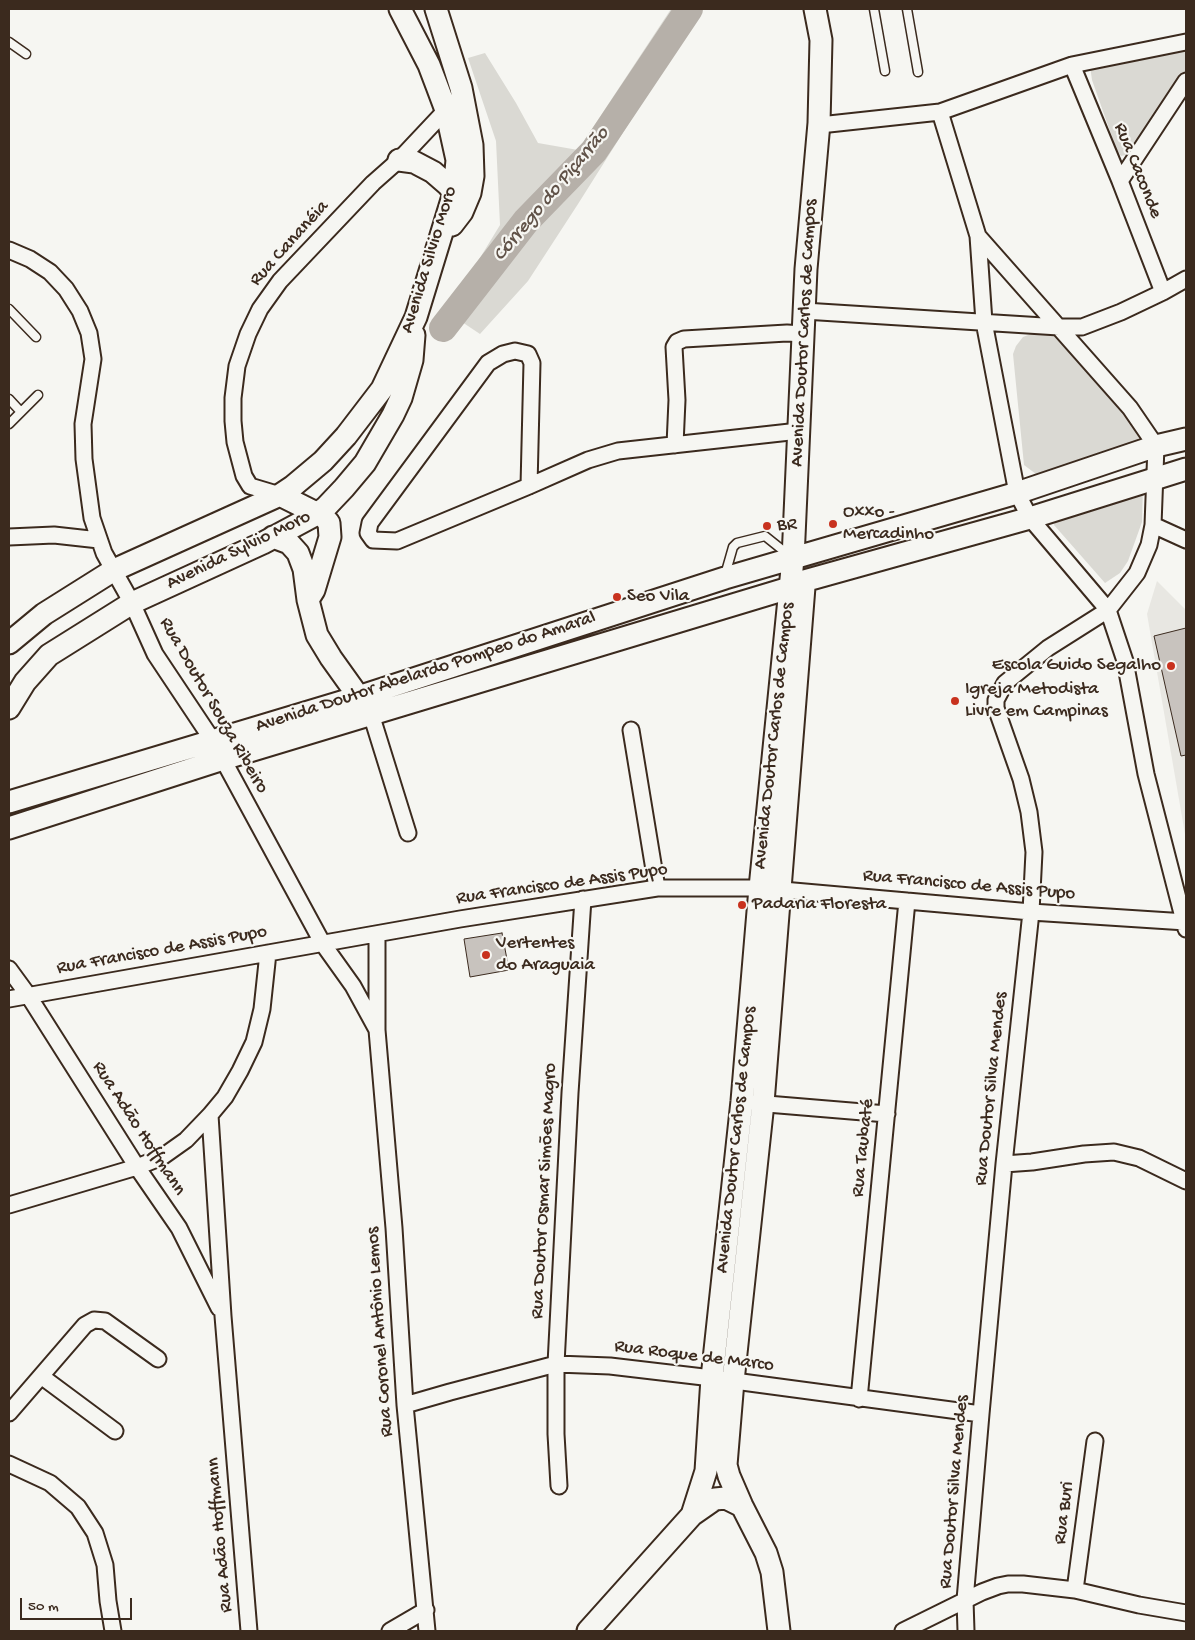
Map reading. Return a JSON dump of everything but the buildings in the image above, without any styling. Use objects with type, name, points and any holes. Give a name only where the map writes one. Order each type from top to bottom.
[{"type":"main road","name":"Avenida Silvio Moro","points":[[9,643],[44,614],[114,570],[280,495],[323,461],[359,421],[382,389],[416,317],[454,193],[457,160],[455,106],[428,65],[400,9]]},
{"type":"main road","points":[[436,9],[447,39],[455,106],[472,145],[473,176],[470,193],[462,212],[442,236]]},
{"type":"main road","name":"Avenida Doutor Carlos de Campos","points":[[815,9],[821,40],[824,123]]},
{"type":"main road","name":"Avenida Doutor Carlos de Campos","points":[[588,1631],[692,1515],[706,1471],[723,1379],[753,1102],[800,557],[809,312],[824,123],[832,78],[831,45],[824,9]]},
{"type":"main road","points":[[399,160],[414,162],[434,172],[454,193]]},
{"type":"main road","name":"Avenida Doutor Carlos de Campos","points":[[800,557],[799,432],[803,334],[809,312]]},
{"type":"main road","name":"Avenida Sylvio Moro","points":[[9,708],[25,682],[49,655],[132,603],[273,537],[316,514],[344,488],[360,469],[393,415],[401,398],[412,360],[416,317]]},
{"type":"main road","name":"Avenida Doutor Abelardo Pompeo do Amaral","points":[[9,828],[358,697],[725,578],[1017,493],[1156,446],[1186,439]]},
{"type":"main road","name":"Avenida Doutor Abelardo Pompeo do Amaral","points":[[9,802],[371,714],[797,585],[1030,518],[1186,469]]},
{"type":"main road","points":[[280,495],[324,517],[329,523],[330,537],[314,590],[308,600]]},
{"type":"main road","points":[[273,537],[289,543],[298,553],[304,569],[308,600],[317,634],[331,658],[371,714]]},
{"type":"main road","points":[[601,617],[607,642]]},
{"type":"main road","name":"Avenida Doutor Carlos de Campos","points":[[723,1379],[726,1465],[742,1506]]},
{"type":"main road","points":[[692,1515],[715,1499],[726,1498],[742,1506],[766,1553],[772,1572],[779,1631]]},
{"type":"street","points":[[824,123],[940,112],[1072,65],[1186,42]]},
{"type":"street","name":"Rua Caconde","points":[[1072,65],[1163,292]]},
{"type":"street","points":[[1120,181],[1186,81]]},
{"type":"street","name":"Rua Cananéia","points":[[280,495],[250,486],[244,476],[235,442],[232,421],[234,390],[237,366],[248,334],[260,309],[280,281],[374,183],[455,106]]},
{"type":"street","points":[[940,112],[978,236],[984,322],[1017,493],[1030,518],[1108,610],[1125,662],[1146,774],[1186,924]]},
{"type":"street","points":[[978,236],[1130,408],[1156,446]]},
{"type":"street","name":"Rua Doutor Souza Ribeiro","points":[[9,250],[30,259],[50,272],[66,288],[80,311],[89,333],[93,359],[83,424],[84,459],[92,518],[99,540],[132,603],[155,654],[218,750],[323,944]]},
{"type":"street","points":[[809,312],[1082,327],[1122,312],[1186,279]]},
{"type":"street","points":[[675,445],[677,400],[674,347],[677,342],[684,339],[786,333],[803,334]]},
{"type":"street","points":[[530,486],[532,363],[528,354],[515,351],[503,354],[488,363],[370,523],[368,533],[373,540],[397,541],[530,486],[588,460],[618,451],[799,432]]},
{"type":"street","name":"Rua Doutor Silva Mendes","points":[[966,1631],[965,1600],[981,1414],[1004,1164],[1031,912],[1034,852],[1029,812],[1021,779],[996,708],[996,700],[1005,683],[1048,648],[1108,610],[1137,573],[1149,545],[1153,525],[1156,446]]},
{"type":"street","points":[[1153,525],[1186,540]]},
{"type":"street","points":[[9,537],[54,535],[99,540]]},
{"type":"street","points":[[371,714],[408,833]]},
{"type":"street","points":[[630,730],[657,888]]},
{"type":"street","name":"Rua Francisco de Assis Pupo","points":[[9,1000],[28,995],[376,934],[657,888],[770,890],[1186,924]]},
{"type":"street","name":"Rua Doutor Osmar Simões Magro","points":[[559,1486],[556,1434],[556,1364],[570,1093],[583,899]]},
{"type":"street","name":"Rua Taubaté","points":[[859,1399],[888,1114],[907,901]]},
{"type":"street","name":"Rua Coronel Antônio Lemos","points":[[376,934],[377,1030],[394,1228],[405,1405],[427,1631]]},
{"type":"street","name":"Rua Coronel Antônio Lemos","points":[[323,944],[353,986],[377,1030]]},
{"type":"street","points":[[9,1205],[137,1167],[162,1157],[186,1140],[225,1097],[254,1042],[262,1010],[268,953]]},
{"type":"street","name":"Rua Adão Hoffmann","points":[[9,969],[28,995],[137,1167],[179,1228],[223,1316]]},
{"type":"street","points":[[753,1102],[888,1114]]},
{"type":"street","name":"Rua Adão Hoffmann","points":[[210,1115],[223,1316],[250,1631]]},
{"type":"street","points":[[1004,1164],[1114,1152],[1139,1158],[1186,1181]]},
{"type":"street","points":[[9,1413],[84,1325],[94,1320],[105,1321],[158,1359]]},
{"type":"street","name":"Rua Roque de Marco","points":[[405,1405],[556,1364],[610,1366],[723,1379],[859,1399],[981,1414]]},
{"type":"street","points":[[41,1376],[115,1431]]},
{"type":"street","name":"Rua Buri","points":[[1075,1590],[1094,1441]]},
{"type":"street","points":[[9,1464],[50,1483],[78,1507],[95,1533],[105,1564],[113,1631]]},
{"type":"street","points":[[904,1631],[965,1600],[998,1586],[1008,1584],[1075,1590],[1139,1605],[1186,1613]]},
{"type":"street","points":[[390,1631],[426,1610]]},
{"type":"lane","points":[[874,9],[885,72]]},
{"type":"lane","points":[[907,9],[918,72]]},
{"type":"lane","points":[[9,42],[26,54]]},
{"type":"lane","points":[[9,309],[36,337]]},
{"type":"lane","points":[[9,424],[38,395]]},
{"type":"lane","points":[[9,399],[21,412]]},
{"type":"lane","points":[[725,578],[733,547],[737,543],[765,536],[800,557]]},
{"type":"shaded area","points":[[671,9],[701,9],[528,281],[480,334],[447,312],[500,225],[496,141],[468,58],[485,53],[538,143],[578,150]]},
{"type":"shaded area","points":[[1186,46],[1186,73],[1134,153],[1121,156],[1117,151],[1092,80],[1090,66]]},
{"type":"shaded area","points":[[1036,332],[1048,332],[1062,339],[1140,433],[1138,440],[1132,446],[1045,473],[1036,474],[1024,465],[1013,354],[1023,337]]},
{"type":"shaded area","points":[[1143,486],[1142,522],[1128,561],[1120,573],[1105,583],[1054,525],[1056,514]]},
{"type":"shaded area","name":"Escola Guido Segalho","points":[[1157,581],[1186,610],[1186,840],[1147,614]]},
{"type":"waterway","name":"Córrego do Piçarrão","points":[[443,328],[526,221],[594,151],[689,9]]},
{"type":"place","name":"Oxxo - Mercadinho","points":[[833,524]]},
{"type":"place","name":"BR","points":[[767,526]]},
{"type":"place","name":"Seo Vila","points":[[617,597]]},
{"type":"place","name":"Escola Guido Segalho","points":[[1171,666]]},
{"type":"place","name":"Igreja Metodista Livre em Campinas","points":[[955,701]]},
{"type":"place","name":"Padaria Floresta","points":[[742,905]]},
{"type":"place","name":"Vertentes do Araguaia","points":[[486,955]]}]
